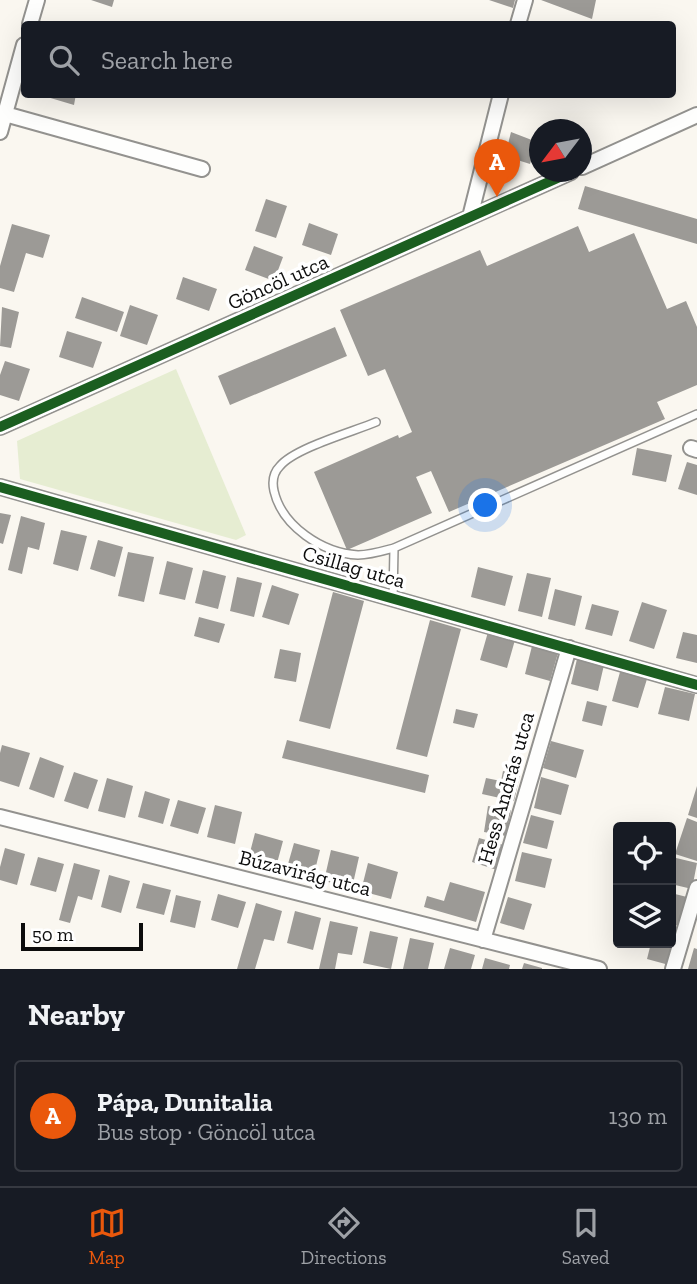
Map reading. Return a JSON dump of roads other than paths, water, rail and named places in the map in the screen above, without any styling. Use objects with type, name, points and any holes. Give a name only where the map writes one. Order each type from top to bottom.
[{"type":"street","points":[[31,21],[37,0]]},
{"type":"street","points":[[519,21],[524,0]]},
{"type":"street","points":[[0,132],[21,57]]},
{"type":"street","points":[[470,217],[500,98]]},
{"type":"street","points":[[5,114],[202,169]]},
{"type":"street","points":[[592,162],[697,115]]},
{"type":"street","name":"Göncöl utca","points":[[0,427],[549,182]]},
{"type":"street","name":"Csillag utca","points":[[0,487],[697,685]]},
{"type":"street","name":"Hess András utca","points":[[483,940],[569,648]]},
{"type":"street","name":"Búzavirág utca","points":[[0,817],[599,969]]},
{"type":"street","points":[[673,969],[697,888]]},
{"type":"lane","points":[[376,422],[290,456],[277,468],[272,482],[283,515],[294,526],[330,549],[357,555],[394,548],[697,414]]},
{"type":"lane","points":[[393,598],[394,548]]},
{"type":"place","name":"Pápa, Dunitalia","points":[[497,197]]}]
